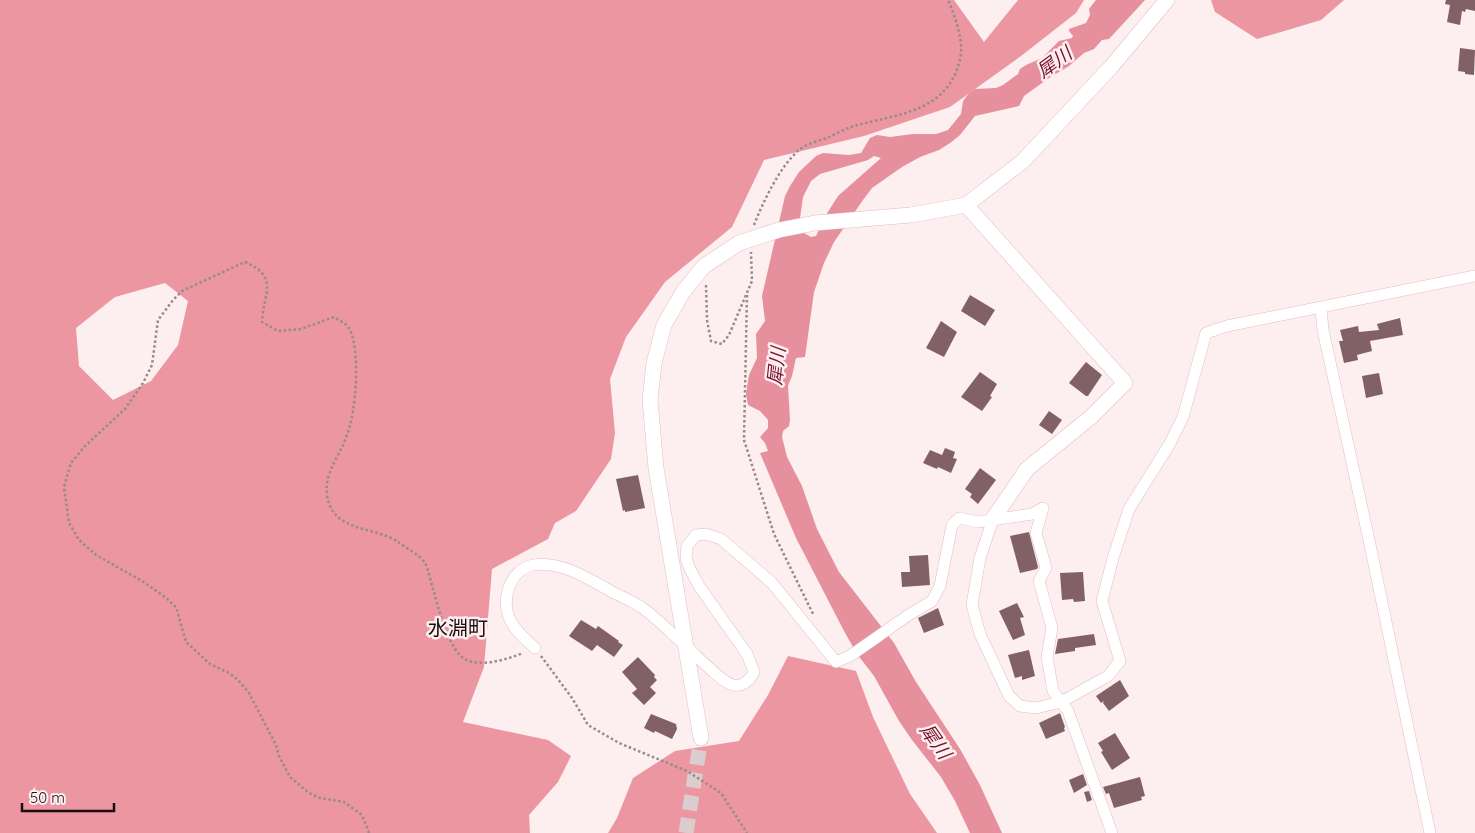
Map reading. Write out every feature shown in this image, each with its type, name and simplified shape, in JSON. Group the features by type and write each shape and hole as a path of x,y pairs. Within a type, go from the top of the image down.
{"street":[{"path":"701,738 656,468 650,400 654,364 664,325 683,292 704,266 745,248 779,230 815,223 911,215 966,205 1023,161 1111,67 1167,0"},
{"path":"966,205 1125,383 1091,418 1027,469 992,519 980,558 972,605 980,634 1009,696 1020,706 1036,708 1061,702 1108,676 1120,661 1102,601 1113,558 1129,509 1169,445 1183,417 1206,334 1227,326 1475,276"},
{"path":"1321,308 1323,330 1430,833"},
{"path":"535,648 512,623 506,605 509,587 515,574 527,567 540,564 562,567 590,579 641,607 715,673 732,685 742,685 751,678 754,672 747,654 699,586 686,558 687,546 696,535 706,534 721,539 772,583 836,662 850,656 932,601 940,586 952,525 959,518 978,522 1032,514 1043,508 1036,534 1046,568 1039,581 1052,628 1047,656 1053,691 1068,711 1112,833"}],"path":[{"path":"751,233 757,216 776,179 792,156 801,148 852,127 914,110 935,99 947,89 958,70 961,46 958,28 948,0"},
{"path":"704,266 707,320 711,341 722,344 728,335 752,281 745,248"},
{"path":"369,833 362,815 344,802 315,795 290,777 276,745 248,693 238,680 229,673 210,664 186,642 176,607 165,596 142,581 96,555 79,540 69,524 64,487 71,463 85,446 124,409 144,383 152,365 158,320 182,291 245,262 255,266 264,276 268,287 262,322 278,331 301,329 334,317 348,326 356,348 357,367 354,406 348,435 327,477 327,496 334,512 350,526 393,539 424,561 443,625 457,653 465,660 494,662 535,648 572,698 588,725 618,743 687,771 721,792 747,833"},
{"path":"747,294 744,440 774,534 816,620"}],"shaded area":[{"path":"0,0 954,0 984,42 1018,0 1084,0 1076,13 1021,56 950,107 864,136 764,160 732,227 665,282 626,337 610,379 615,433 611,459 576,511 555,523 548,539 492,569 484,667 463,722 548,740 571,756 558,782 529,815 530,833 0,833","holes":["165,283 188,301 178,345 151,381 113,400 79,366 76,328 115,297"]},
{"path":"1211,0 1344,0 1321,20 1257,39 1215,12"},
{"path":"788,656 856,671 873,717 910,794 937,833 608,833 617,818 633,778 675,751 739,741 768,695"}],"water":[{"name":"犀川","path":"1096,0 1145,0 1109,39 1102,40 1094,49 1084,53 1069,66 1024,96 1019,106 975,116 960,135 950,143 902,167 872,188 834,242 824,263 814,292 805,357 796,358 788,386 790,420 789,426 783,431 782,437 787,457 802,486 817,529 839,572 894,643 916,682 960,749 980,785 1002,833 970,833 941,777 899,721 874,676 857,654 796,538 760,453 768,451 760,437 768,428 768,420 760,411 748,405 746,394 749,375 757,358 756,334 765,321 762,296 785,196 799,172 816,156 823,153 849,155 861,153 870,138 877,135 890,137 936,134 948,130 961,114 963,101 969,93 975,89 996,88 1003,85 1018,74 1020,69 1042,58 1059,41 1072,38 1073,36 1069,29 1086,23 1090,15 1089,9","holes":["874,156 881,158 838,196 816,236 811,237 804,233 800,218 803,197 811,181 820,174 868,160"]}],"building":[{"path":"1446,0 1475,0 1475,11 1466,9 1465,12 1462,11 1460,25 1447,22 1450,5 1445,4"},
{"path":"1460,48 1475,50 1474,75 1458,71"},
{"path":"970,295 995,310 985,326 961,311"},
{"path":"1400,318 1403,335 1370,341 1372,351 1357,355 1358,360 1344,363 1339,341 1343,341 1340,330 1358,326 1359,332 1379,330 1377,324"},
{"path":"941,321 957,332 944,357 926,348"},
{"path":"1086,362 1102,375 1088,396 1069,383"},
{"path":"980,372 997,384 990,396 992,397 982,411 961,397"},
{"path":"1379,373 1383,394 1366,398 1362,376"},
{"path":"1049,411 1062,420 1052,434 1039,425"},
{"path":"945,448 955,452 953,458 957,459 951,473 923,463 930,450 942,455"},
{"path":"980,468 996,480 978,504 970,497 972,494 965,489"},
{"path":"638,475 645,508 625,512 625,510 623,511 616,479"},
{"path":"1029,532 1038,567 1037,569 1020,573 1010,536"},
{"path":"928,555 930,585 902,587 901,572 910,572 909,556"},
{"path":"1083,572 1085,601 1062,600 1060,573"},
{"path":"1017,603 1024,617 1020,618 1025,635 1013,640 999,611"},
{"path":"938,608 944,625 924,633 918,618"},
{"path":"581,620 596,629 598,626 623,645 614,657 597,645 592,651 569,636"},
{"path":"1094,634 1096,645 1075,648 1075,651 1055,654 1058,639"},
{"path":"1029,650 1035,676 1022,680 1022,676 1015,678 1008,655"},
{"path":"638,657 655,675 654,677 657,680 650,687 656,693 644,705 632,693 637,689 622,672"},
{"path":"1120,680 1129,696 1109,711 1103,703 1104,701 1101,703 1096,696"},
{"path":"1060,713 1065,731 1046,739 1039,723"},
{"path":"651,714 676,724 677,729 672,739 644,728"},
{"path":"1115,733 1130,758 1112,770 1098,743"},
{"path":"1083,774 1087,785 1074,793 1069,780"},
{"path":"1140,777 1145,796 1141,797 1142,800 1114,808 1109,793 1106,794 1103,787"},
{"path":"1089,791 1092,800 1087,802 1084,792"}],"tunnel":[{"path":"686,833 701,738"}],"district":[{"name":"水淵町","path":"458,627"}]}
